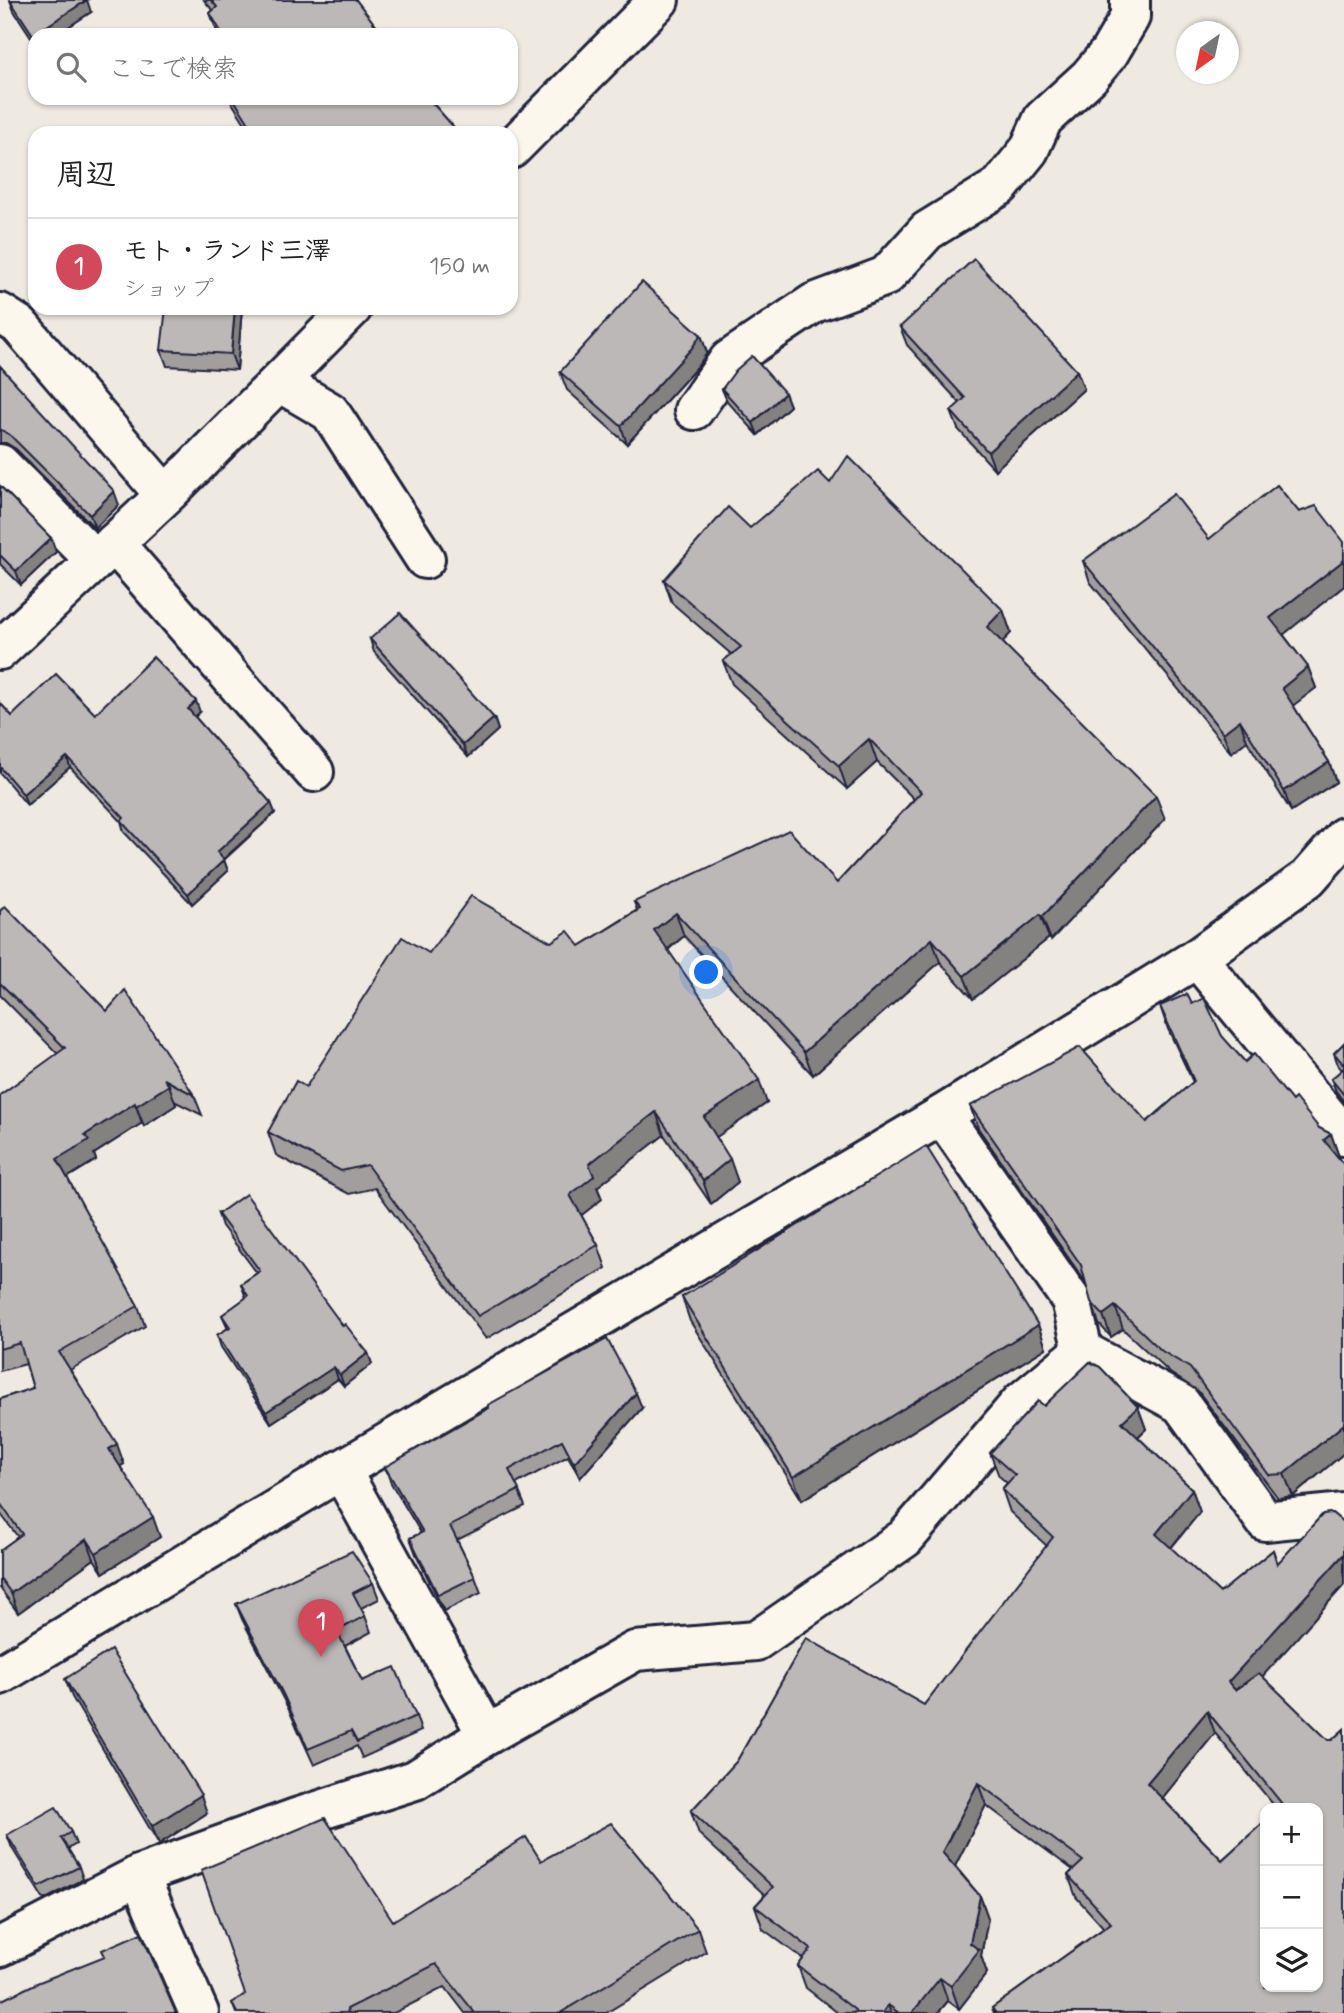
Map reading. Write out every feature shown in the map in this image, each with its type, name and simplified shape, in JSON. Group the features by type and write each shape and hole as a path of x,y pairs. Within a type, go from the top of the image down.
{"street":[{"path":"518,142 659,0"},
{"path":"694,410 729,360 814,303 886,276 927,231 1000,186 1028,150 1043,119 1089,77 1109,53 1130,17 1130,0"},
{"path":"0,313 19,325 165,495"},
{"path":"0,650 165,495 345,315"},
{"path":"279,382 330,412 425,559"},
{"path":"0,464 105,552 314,772"},
{"path":"0,1675 942,1115 1197,958 1308,878 1344,836"},
{"path":"1308,878 1344,867"},
{"path":"1197,958 1344,1136"},
{"path":"942,1115 1071,1300 1083,1351 1181,1404 1265,1521 1344,1513"},
{"path":"0,1947 139,1875 296,1818 415,1780 487,1735 635,1651 756,1641 905,1538 1021,1402 1083,1351"},
{"path":"341,1470 487,1735"},
{"path":"139,1875 199,2013"}],"building":[{"path":"10,0 87,0 44,28 28,28"},
{"path":"211,0 356,0 378,28 219,28 210,13 217,7"},
{"path":"237,105 434,105 453,126 251,126"},
{"path":"974,259 1077,371 988,452 951,411 965,398 900,327"},
{"path":"642,282 701,335 621,426 560,372"},
{"path":"165,315 234,315 231,354 161,350"},
{"path":"752,356 785,393 753,423 722,389 736,370"},
{"path":"0,366 114,491 90,515 10,435 0,429"},
{"path":"848,456 1003,610 987,627 1156,796 1042,917 1040,915 964,976 932,939 804,1052 676,913 654,930 759,1080 704,1117 730,1159 703,1181 656,1112 589,1164 594,1176 570,1195 598,1245 478,1316 367,1165 341,1171 268,1132 296,1081 306,1087 402,937 429,953 471,896 551,942 568,931 580,946 640,909 634,902 789,830 837,883 921,792 869,739 839,766 723,661 741,647 664,580 728,507 750,528 818,471 830,483"},
{"path":"1277,485 1299,512 1316,506 1344,542 1344,560 1270,618 1308,667 1282,688 1329,762 1284,791 1240,720 1223,733 1083,561 1174,494 1209,539"},
{"path":"0,486 51,538 16,571 0,555"},
{"path":"400,613 494,718 463,745 370,639"},
{"path":"153,657 196,701 188,709 271,803 217,852 224,860 188,894 121,821 124,818 67,757 23,794 0,767 0,703 12,716 56,674 95,714"},
{"path":"5,906 107,1011 125,990 194,1095 164,1079 169,1085 85,1135 89,1140 57,1159 138,1306 59,1352 117,1444 109,1449 153,1517 96,1553 87,1539 11,1593 0,1578 0,1550 22,1534 0,1503 0,1399 33,1388 20,1343 0,1349 0,1095 65,1048 0,983 0,911"},
{"path":"1187,994 1192,1004 1204,998 1222,1036 1245,1062 1254,1054 1292,1101 1295,1098 1319,1128 1331,1134 1324,1140 1344,1165 1344,1424 1284,1474 1269,1475 1190,1368 1162,1351 1115,1306 1103,1315 1091,1302 1081,1265 970,1106 1080,1047 1147,1122 1194,1081 1160,1006"},
{"path":"1344,1043 1344,1065 1334,1053"},
{"path":"1344,1068 1344,1095 1331,1079"},
{"path":"926,1146 1038,1325 793,1477 682,1297"},
{"path":"246,1194 343,1326 345,1324 368,1353 340,1375 334,1367 266,1412 217,1335 230,1327 222,1315 248,1296 241,1284 260,1271 218,1214"},
{"path":"607,1339 636,1393 574,1463 562,1440 509,1470 519,1490 450,1526 475,1577 438,1595 410,1538 423,1532 385,1467 489,1408 488,1405"},
{"path":"1090,1362 1100,1367 1138,1407 1122,1422 1192,1489 1156,1534 1220,1593 1273,1550 1277,1564 1323,1514 1332,1513 1344,1523 1344,1554 1228,1682 1235,1690 1259,1673 1328,1740 1332,1740 1344,1729 1344,2013 996,2013 992,2008 1111,1923 1068,1875 1083,1861 978,1783 942,1852 980,1896 970,1943 979,1950 951,1986 940,1978 912,2013 899,2013 888,2005 882,2013 854,2013 855,2010 798,1966 811,1949 755,1906 773,1887 691,1811 737,1761 806,1638 924,1705 1053,1537 1002,1489 1015,1475 990,1453 1038,1401 1044,1406"},
{"path":"352,1551 373,1583 353,1593 365,1616 337,1631 362,1681 395,1667 416,1716 357,1742 351,1731 308,1749 236,1604"},
{"path":"111,1650 201,1795 152,1826 65,1679"},
{"path":"56,1807 71,1832 61,1838 79,1867 39,1887 7,1835"},
{"path":"325,1818 393,1921 526,1837 541,1861 611,1823 698,1929 560,2013 475,2013 436,1964 347,2009 348,2013 237,2013 232,2003 245,1994 201,1870"},
{"path":"141,1933 176,2013 0,2013 0,2001 105,1956 102,1950"}],"place":[{"name":"モト・ランド三澤","path":"321,1657"}]}
